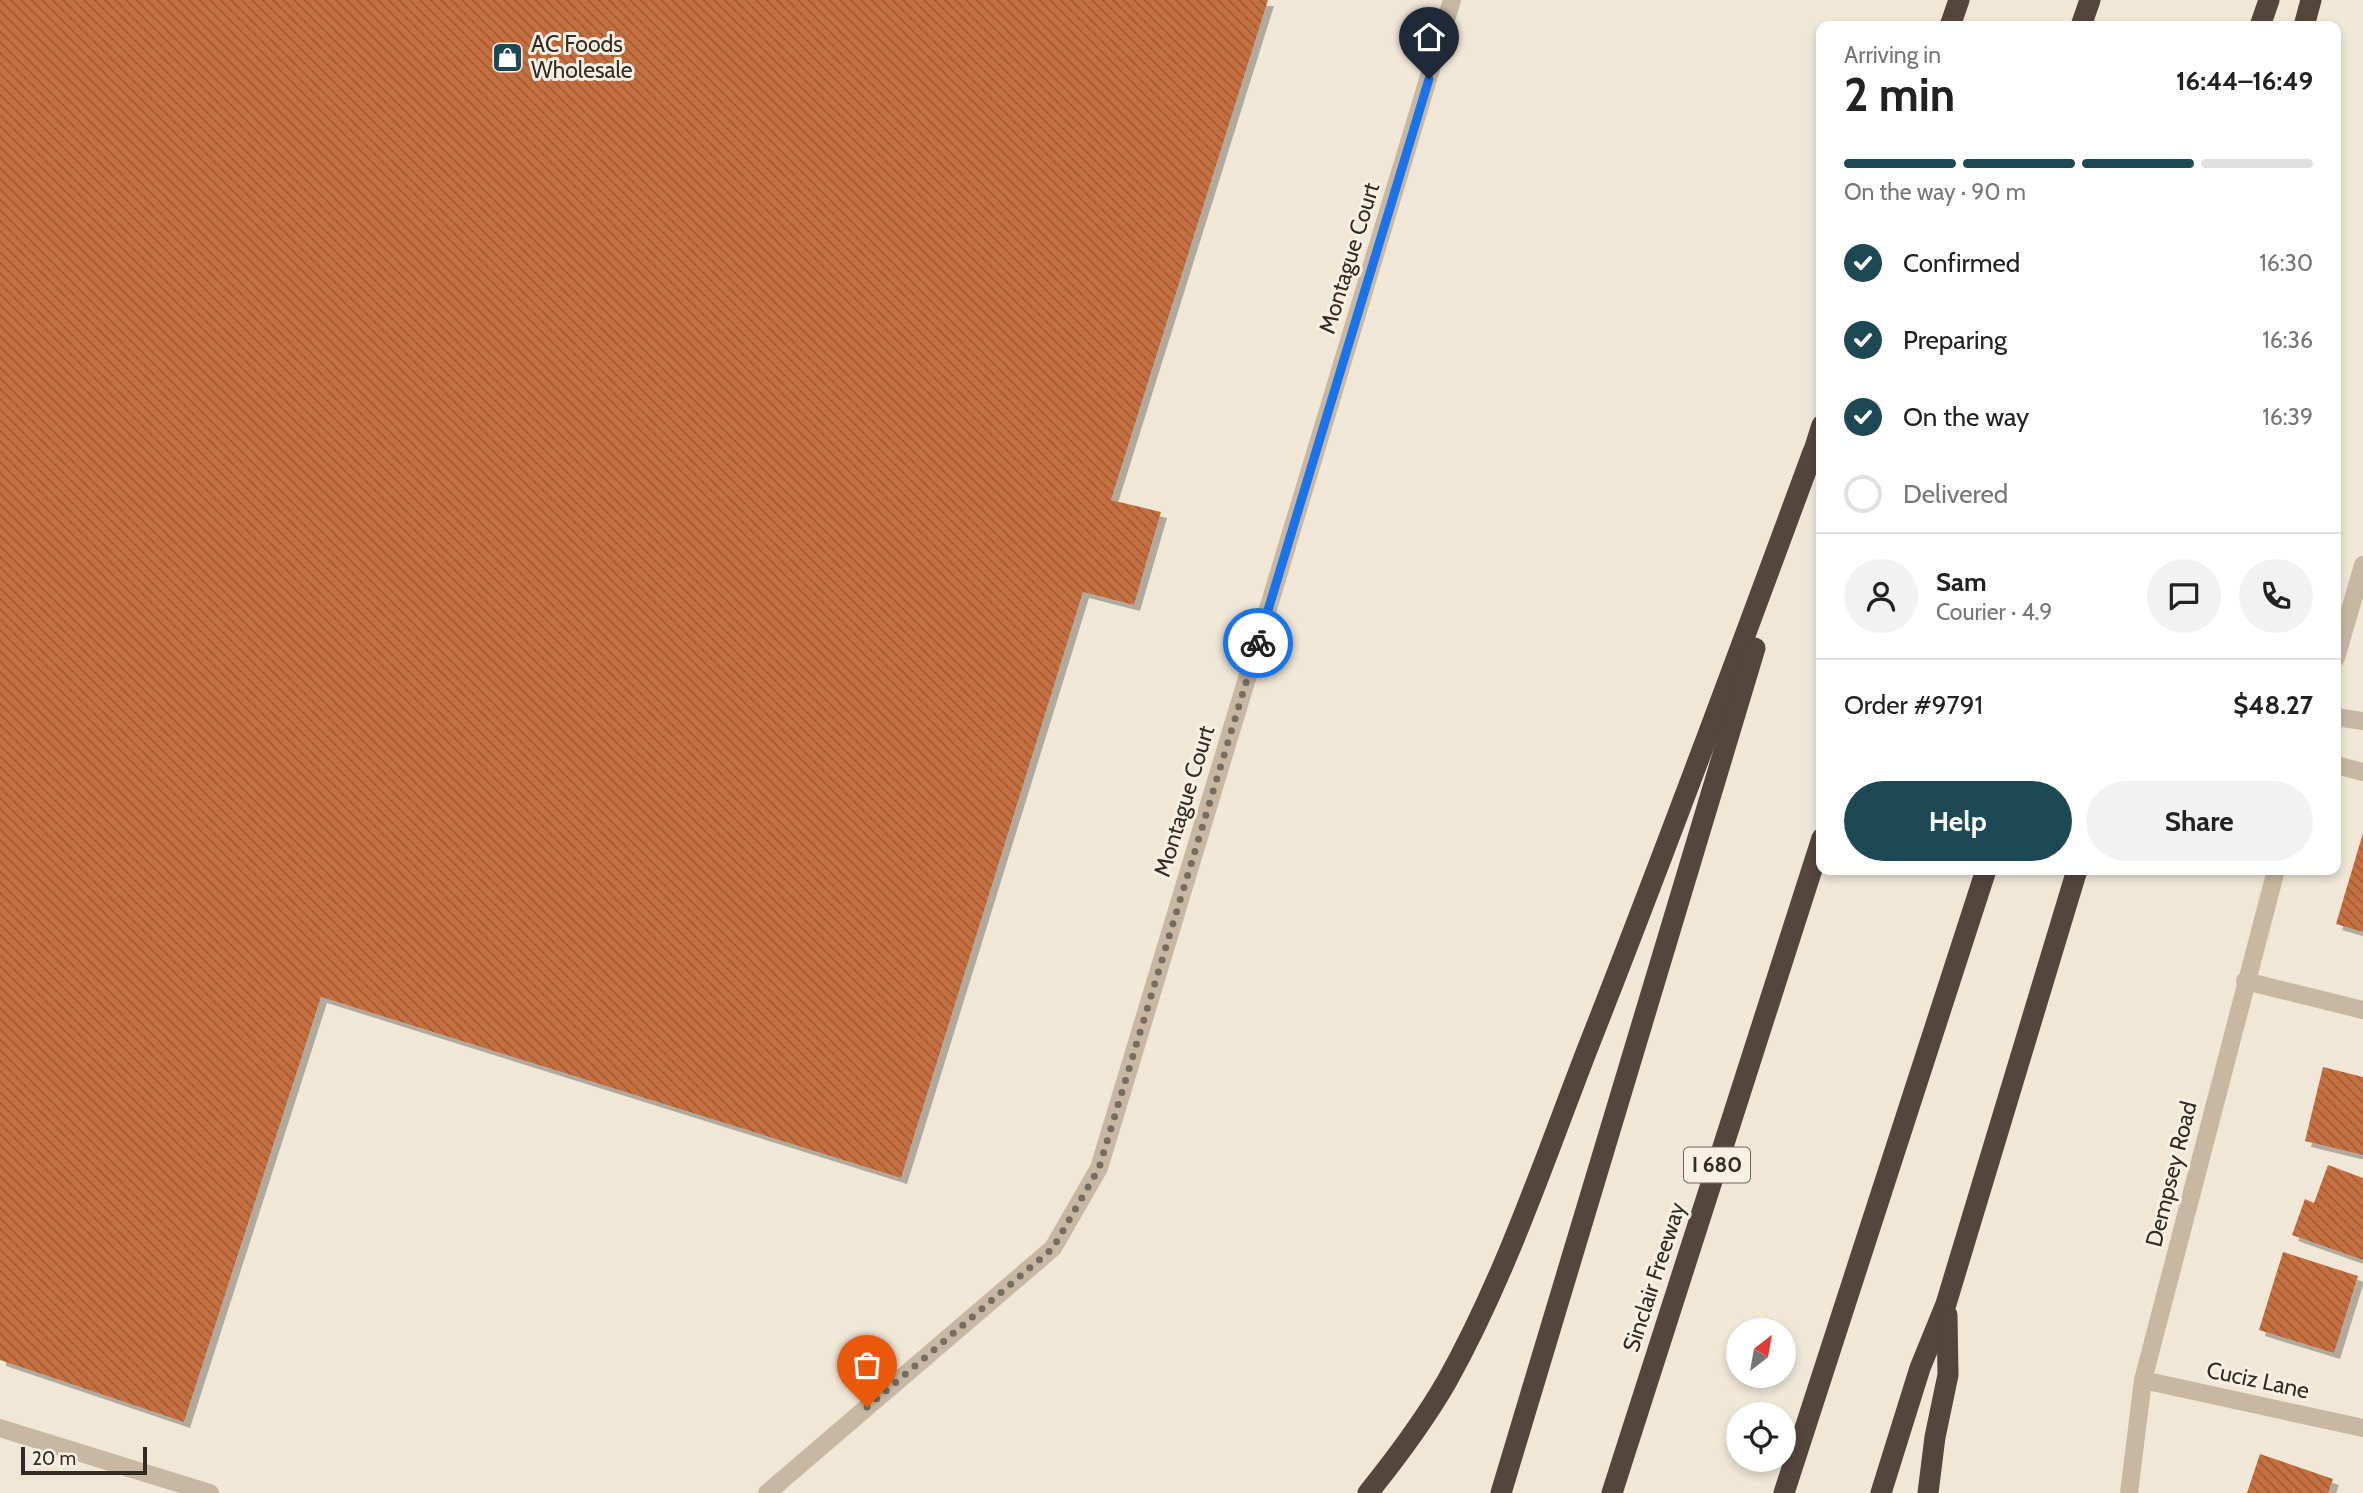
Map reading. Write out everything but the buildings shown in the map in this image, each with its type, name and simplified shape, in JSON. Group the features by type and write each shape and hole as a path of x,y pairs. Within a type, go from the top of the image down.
{"highway":[{"path":"1952,21 1959,0"},
{"path":"2083,21 2090,0"},
{"path":"2262,21 2269,0"},
{"path":"2305,21 2311,0"},
{"path":"1501,1493 1816,443"},
{"path":"1368,1493 1408,1443 1447,1381 1479,1317 1514,1236 1662,860 1813,452"},
{"name":"Sinclair Freeway","path":"1612,1493 1816,857"},
{"path":"1784,1493 1984,875"},
{"path":"1881,1493 1920,1368 1946,1304 2075,875"},
{"path":"1928,1493 1948,1375 1946,1304"}],"street":[{"name":"Montague Court","path":"767,1493 1053,1248 1099,1168 1452,0"},
{"path":"2341,641 2363,565"},
{"path":"2341,718 2363,721"},
{"path":"2341,766 2363,772"},
{"name":"Dempsey Road","path":"2129,1493 2143,1380 2275,875"},
{"path":"2245,981 2363,1010"},
{"name":"Cuciz Lane","path":"2143,1380 2363,1428"},
{"path":"0,1428 210,1493"}],"way so far":[{"path":"867,1407 1053,1248 1099,1168 1258,643"}],"place":[{"name":"AC Foods Wholesale","path":"508,57"}],"route":[{"path":"1258,643 1429,79"}]}
